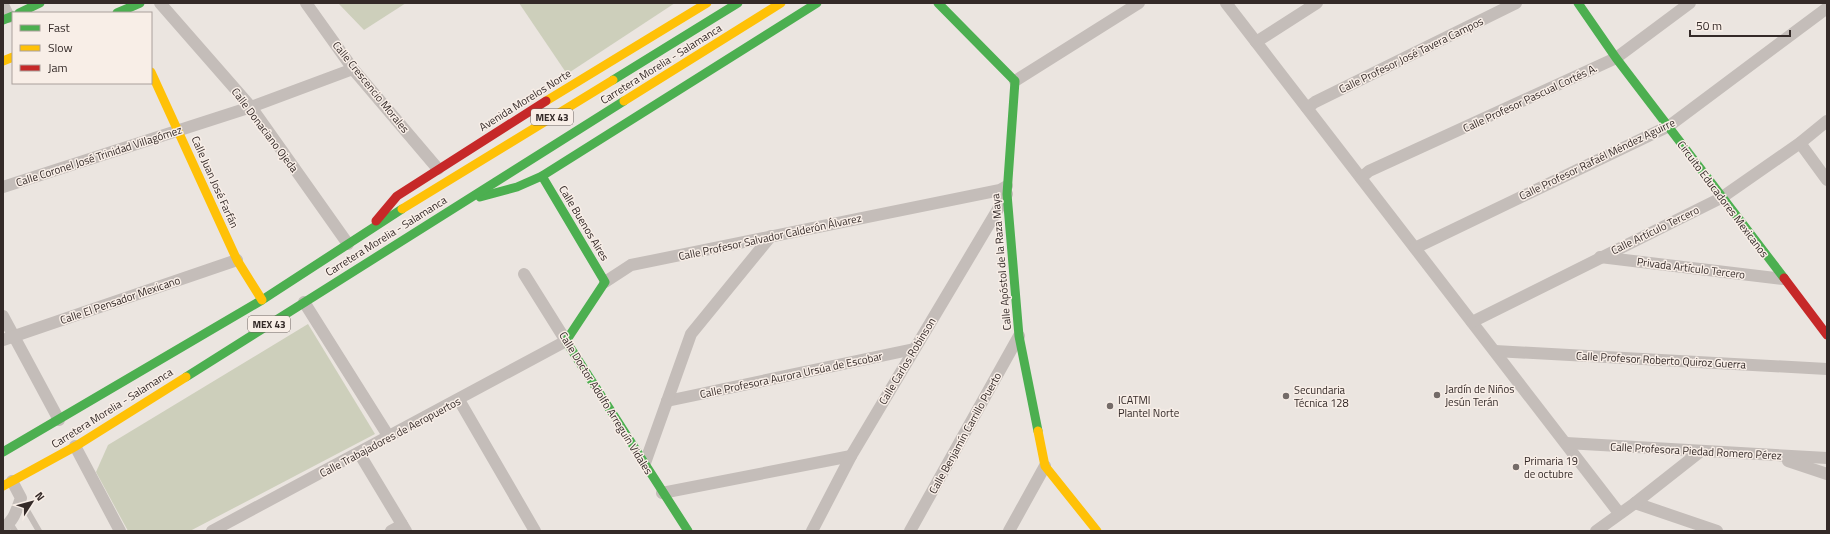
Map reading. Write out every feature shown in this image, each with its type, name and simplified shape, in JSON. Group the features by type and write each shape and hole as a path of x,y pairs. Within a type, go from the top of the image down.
{"main road":[{"path":"21,12 40,3"},
{"path":"120,10 140,3"},
{"name":"Avenida Morelos Norte","path":"367,231 397,196 516,119 707,3"},
{"name":"Carretera Morelia - Salamanca","path":"3,452 262,300 367,231 738,3"},
{"name":"Carretera Morelia - Salamanca","path":"7,484 75,446 462,202 782,3"},
{"path":"462,202 517,187 542,176 817,3"},
{"path":"938,3 1015,81"},
{"name":"Circuito Educadores Mexicanos","path":"1578,3 1616,58 1721,198 1827,335"},
{"name":"Calle Juan José Farfán","path":"152,74 237,260 262,300"},
{"name":"Calle Apóstol de la Raza Maya","path":"1015,81 1007,190 1019,336 1045,466 1097,531"},
{"name":"Calle Buenos Aires","path":"542,176 605,282"},
{"name":"Calle Profesor Salvador Calderón Álvarez","path":"566,341 605,282"},
{"name":"Calle Doctor Adolfo Arreguín Vidales","path":"566,341 645,463 662,493 688,531"}],"street":[{"name":"Calle Donaciano Ojeda","path":"160,3 251,106 348,244"},
{"name":"Calle Crescencio Morales","path":"306,3 353,68 438,169"},
{"path":"1015,81 1139,3"},
{"path":"1226,3 1619,513"},
{"path":"1256,42 1317,3"},
{"name":"Calle Profesor José Tavera Campos","path":"1307,108 1315,102 1516,3"},
{"name":"Calle Profesor Pascual Cortés A.","path":"1361,178 1369,171 1616,58 1690,3"},
{"path":"3,5 11,17"},
{"name":"Calle Profesor Rafaél Méndez Aguirre","path":"1414,248 1668,126 1827,8"},
{"name":"Calle Coronel José Trinidad Villagómez","path":"3,187 251,106 353,68"},
{"name":"Calle Artículo Tercero","path":"1472,322 1721,198 1800,143 1827,121"},
{"path":"1800,143 1827,180"},
{"name":"Calle Profesor Salvador Calderón Álvarez","path":"605,282 631,265 1000,190 1007,190"},
{"name":"Calle Carlos Robinson","path":"812,531 850,456 1007,190"},
{"path":"645,463 691,334 771,236"},
{"name":"Privada Artículo Tercero","path":"1600,257 1783,279"},
{"name":"Calle El Pensador Mexicano","path":"8,338 237,260"},
{"name":"Calle Doctor Adolfo Arreguín Vidales","path":"524,274 566,341"},
{"path":"304,302 389,437"},
{"path":"3,316 8,338 59,420"},
{"name":"Calle Benjamín Carrillo Puerto","path":"910,531 1019,336"},
{"name":"Calle Trabajadores de Aeropuertos","path":"212,531 566,341"},
{"name":"Calle Profesora Aurora Ursúa de Escobar","path":"667,401 914,349"},
{"name":"Calle Profesor Roberto Quiroz Guerra","path":"1494,351 1827,369"},
{"path":"458,400 535,531"},
{"name":"Calle Profesora Piedad Romero Pérez","path":"1566,443 1827,458"},
{"path":"75,446 120,531"},
{"path":"1596,531 1619,513 1635,503 1701,451"},
{"path":"359,453 404,528 391,531"},
{"path":"1771,455 1827,474"},
{"path":"662,493 850,456"},
{"path":"1009,531 1045,466"},
{"path":"7,484 20,498 15,516 9,528"},
{"path":"1635,503 1717,531"}],"lane":[{"path":"20,498 39,531"}],"green space":[{"path":"338,3 406,3 364,30"},
{"path":"519,3 675,3 567,74"},
{"path":"308,324 375,434 190,531 128,531 96,472 108,445"}],"traffic: fast":[{"path":"21,12 40,3"},
{"path":"119,12 140,3"},
{"path":"613,80 738,3"},
{"path":"480,197 517,187 542,176 817,3"},
{"path":"938,3 1015,81 1007,194 1019,336 1038,431"},
{"path":"1578,3 1616,58 1784,278"},
{"path":"3,20 12,16"},
{"path":"186,377 624,101"},
{"path":"542,176 605,282 566,341 688,531"},
{"path":"3,452 262,300 402,209"}],"traffic: slow":[{"path":"546,101 707,3"},
{"path":"624,101 781,3"},
{"path":"3,61 12,57"},
{"path":"152,74 237,260 262,300"},
{"path":"402,209 613,80"},
{"path":"3,486 76,446 186,377"},
{"path":"1038,431 1045,466 1097,531"}],"traffic: jam":[{"path":"376,221 397,196 546,101"},
{"path":"1784,278 1827,335"}],"place":[{"name":"Jardín de Niños Jesún Terán","path":"1437,395"},
{"name":"Secundaria Técnica 128","path":"1286,396"},
{"name":"ICATMI Plantel Norte","path":"1110,406"},
{"name":"Primaria 19 de octubre","path":"1516,467"}]}
